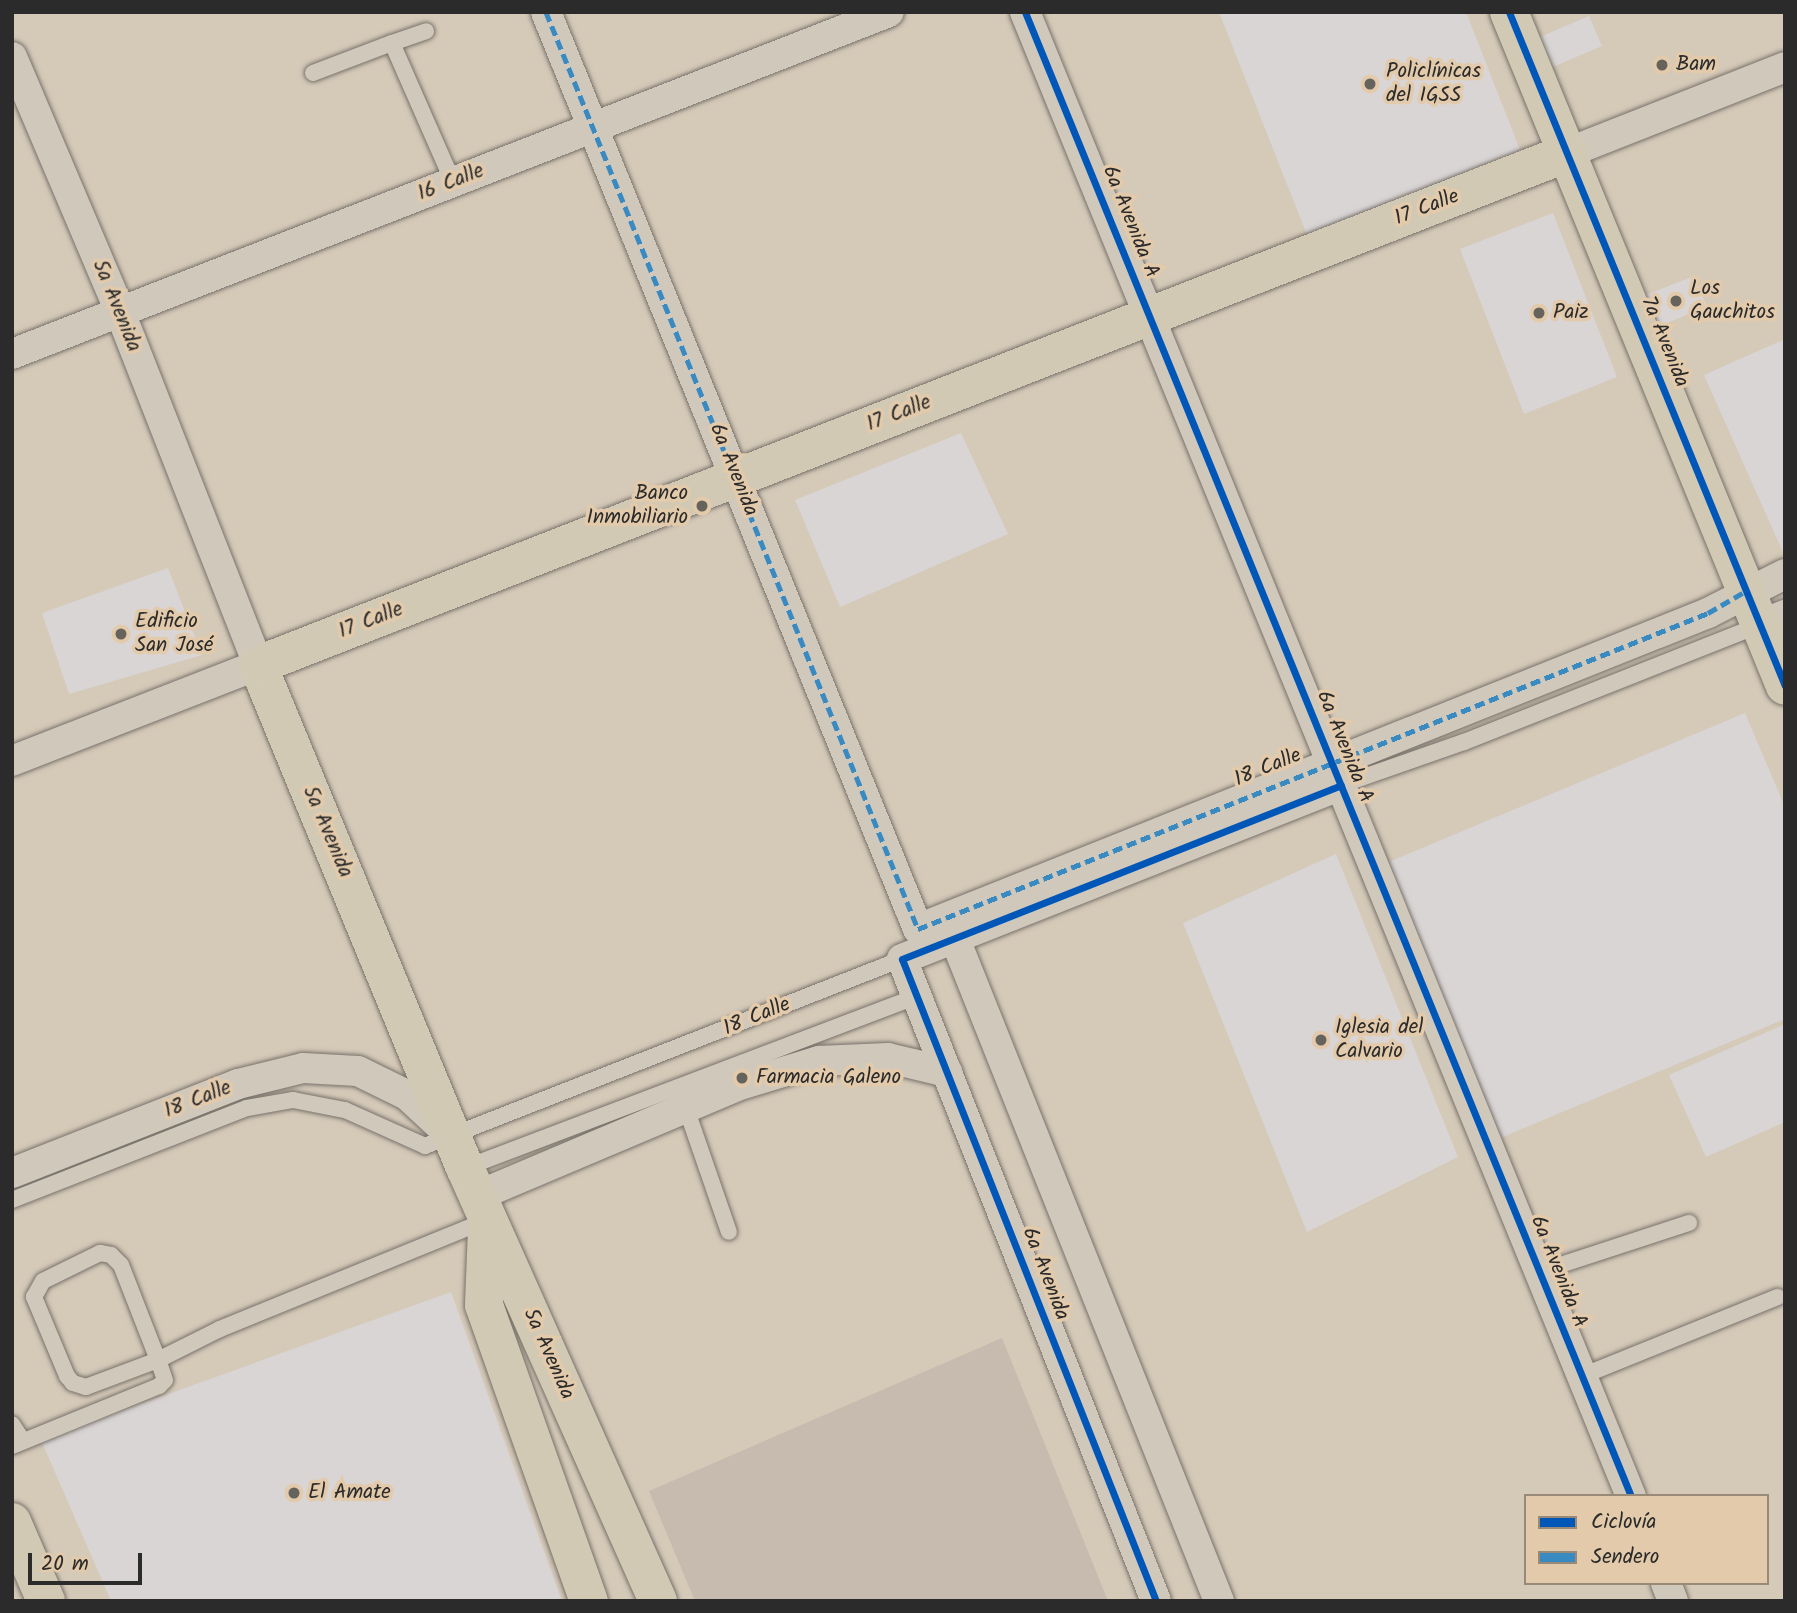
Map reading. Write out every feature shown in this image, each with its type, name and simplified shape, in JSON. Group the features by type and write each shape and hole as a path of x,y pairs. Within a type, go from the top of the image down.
{"main road":[{"name":"7a Avenida","path":"1509,12 1764,610 1785,686"},
{"name":"17 Calle","path":"258,665 1567,153"},
{"name":"5a Avenida","path":"258,665 471,1180 658,1601"},
{"path":"471,1180 484,1305 589,1601"},
{"path":"12,1522 46,1601"}],"street":[{"name":"6a Avenida","path":"546,12 918,929"},
{"name":"16 Calle","path":"12,354 889,12"},
{"name":"6a Avenida A","path":"1026,12 1629,1494"},
{"name":"5a Avenida","path":"12,57 120,312 258,665"},
{"name":"17 Calle","path":"1567,153 1785,67"},
{"name":"18 Calle","path":"902,960 1708,613 1764,610 1785,575"},
{"name":"17 Calle","path":"12,761 258,665"},
{"name":"18 Calle","path":"918,929 1336,773"},
{"name":"6a Avenida","path":"955,939 1219,1601"},
{"name":"6a Avenida","path":"902,960 1156,1601"},
{"path":"471,1180 819,1060 888,1058 947,1072"},
{"name":"18 Calle","path":"12,1173 238,1084 303,1068 358,1071 407,1095 471,1180"}],"lane":[{"path":"313,73 426,31"},
{"path":"392,43 453,182"},
{"name":"18 Calle","path":"471,1180 902,960"},
{"name":"18 Calle","path":"471,1180 917,996"},
{"path":"12,1200 247,1108 293,1100 345,1110 425,1146 471,1180 220,1329 158,1360 86,1387 73,1383 35,1290 43,1281 100,1253 111,1255 121,1265 158,1360 165,1380 159,1386 18,1443 12,1423"},
{"path":"685,1108 729,1232"},
{"path":"1539,1272 1689,1223"},
{"path":"1582,1376 1778,1297"}],"shaded area":[{"path":"1002,1338 1108,1601 695,1601 649,1491"}],"building":[{"name":"Policlínicas del IGSS","path":"1219,12 1466,12 1522,155 1309,240"},
{"path":"1589,16 1602,46 1546,70 1533,40"},
{"name":"Paiz","path":"1553,213 1617,377 1524,414 1460,249"},
{"name":"Los Gauchitos","path":"1694,276 1707,307 1659,326 1646,295"},
{"path":"1785,339 1785,557 1704,375"},
{"path":"961,433 1008,534 840,607 795,500"},
{"name":"Edificio San José","path":"168,568 202,655 69,694 42,613"},
{"path":"1745,713 1785,807 1785,1019 1486,1144 1372,869"},
{"name":"Iglesia del Calvario","path":"1336,854 1458,1157 1307,1232 1183,923"},
{"path":"1785,1024 1785,1122 1706,1157 1669,1075"},
{"name":"El Amate","path":"451,1292 562,1601 111,1601 41,1440"}],"marked path":[{"path":"546,12 918,929 1708,613 1746,591"}],"cycle path":[{"path":"1025,12 1630,1494"},
{"path":"1509,12 1785,686"},
{"path":"1156,1601 902,959 1341,785"}],"place":[{"name":"Bam","path":"1662,65"},
{"name":"Policlínicas del IGSS","path":"1370,84"},
{"name":"Los Gauchitos","path":"1676,301"},
{"name":"Paiz","path":"1539,313"},
{"name":"Banco Inmobiliario","path":"702,506"},
{"name":"Edificio San José","path":"121,634"},
{"name":"Iglesia del Calvario","path":"1321,1040"},
{"name":"Farmacia Galeno","path":"742,1078"},
{"name":"El Amate","path":"294,1493"}]}
